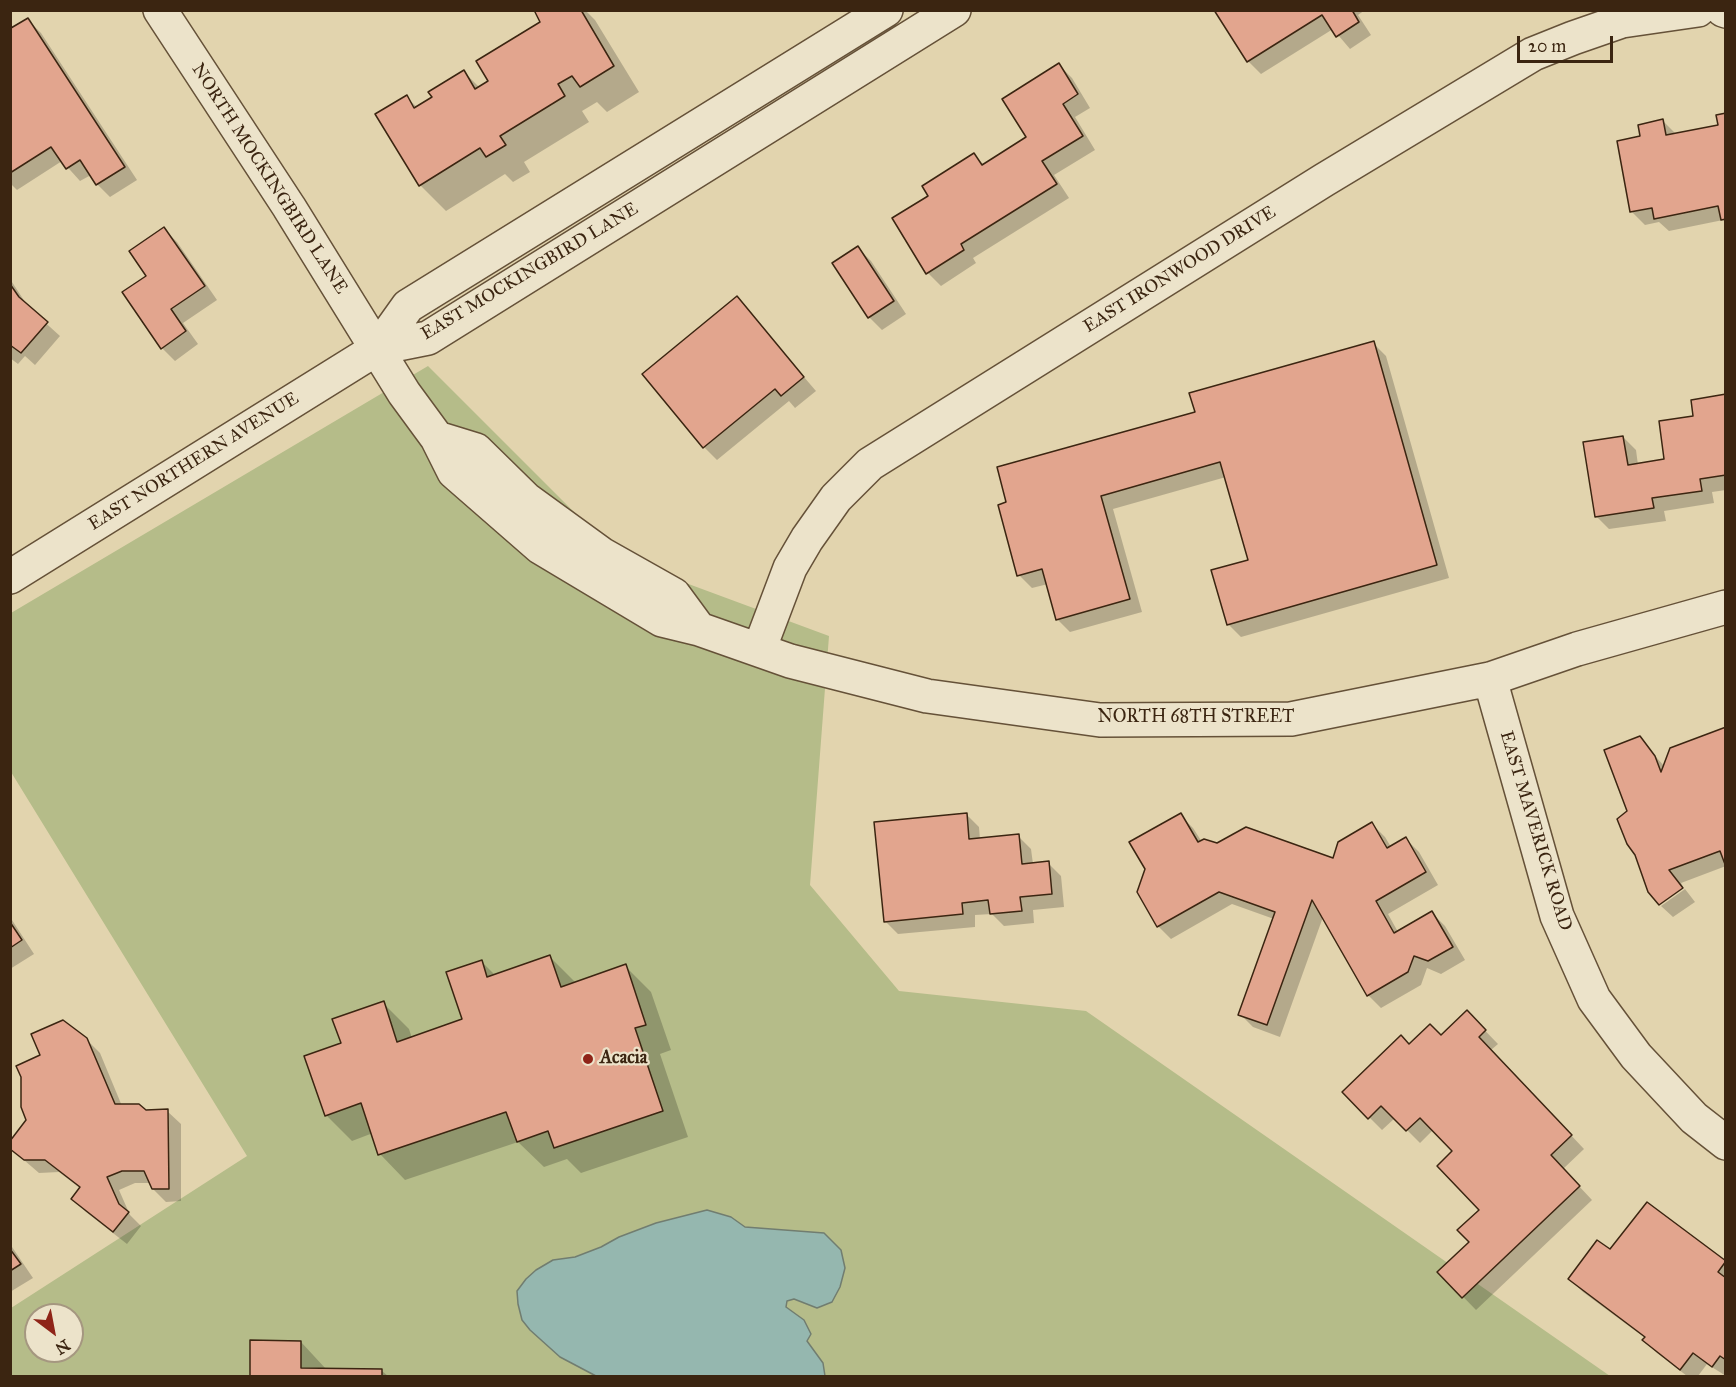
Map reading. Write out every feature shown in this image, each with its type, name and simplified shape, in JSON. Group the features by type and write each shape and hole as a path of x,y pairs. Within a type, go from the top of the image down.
{"street":[{"name":"NORTH MOCKINGBIRD LANE","path":"160,10 378,348"},
{"name":"EAST MOCKINGBIRD LANE","path":"378,348 408,306 886,10"},
{"name":"EAST MOCKINGBIRD LANE","path":"378,348 428,338 954,10"},
{"name":"EAST IRONWOOD DRIVE","path":"759,650 790,568 836,498 870,464 1324,180 1533,54 1622,21 1698,10"},
{"name":"NORTH 68TH STREET","path":"378,348 404,393 438,438 454,472 540,547 662,620 699,629 790,661 927,696 1100,720 1291,719 1490,679 1577,649 1725,607"},
{"name":"EAST NORTHERN AVENUE","path":"10,577 378,348"},
{"name":"EAST MAVERICK ROAD","path":"1490,679 1557,916 1594,999 1636,1056 1694,1118 1725,1143"}],"green space":[{"path":"428,366 621,559 829,636 810,885 899,991 1086,1011 1610,1376 11,1376 11,1308 247,1156 11,772 11,613"}],"water":[{"path":"707,1210 731,1217 745,1227 824,1233 841,1250 845,1268 840,1287 832,1302 817,1308 794,1299 787,1301 786,1307 804,1320 811,1334 807,1341 823,1363 825,1376 596,1376 560,1357 522,1320 517,1291 536,1270 553,1260 575,1257 656,1223"}],"building":[{"path":"534,10 581,10 614,66 580,87 572,76 558,84 565,96 500,136 506,145 486,157 480,148 419,186 375,114 407,95 414,108 432,97 428,92 464,70 475,89 488,81 476,61 540,22"},
{"path":"1214,10 1352,10 1359,22 1336,37 1322,15 1247,62"},
{"path":"28,18 125,167 96,185 80,160 66,169 51,147 10,173 10,27"},
{"path":"1059,63 1078,94 1063,104 1083,136 1042,161 1057,184 961,244 964,250 926,274 892,218 928,196 922,186 974,153 982,165 1026,137 1002,99"},
{"path":"1726,113 1726,219 1721,220 1718,206 1654,219 1652,208 1630,212 1617,141 1640,136 1638,125 1663,119 1666,135 1718,125 1716,115"},
{"path":"164,227 205,286 171,309 186,331 161,349 122,292 146,276 129,251"},
{"path":"858,246 894,301 868,318 832,263"},
{"path":"10,284 19,297 48,322 21,353 10,345"},
{"path":"737,296 804,377 781,396 775,389 703,448 642,374"},
{"path":"1374,341 1437,565 1227,625 1211,570 1248,560 1220,462 1101,496 1130,599 1056,620 1042,569 1017,576 998,505 1006,502 997,467 1195,412 1189,393"},
{"path":"1726,394 1726,475 1700,479 1702,491 1652,498 1654,508 1595,517 1583,442 1623,436 1628,465 1664,459 1659,421 1693,416 1691,400"},
{"path":"1726,727 1726,867 1720,851 1669,870 1683,888 1659,905 1648,892 1635,855 1627,844 1617,819 1627,811 1604,750 1640,736 1655,756 1661,772 1670,748"},
{"path":"967,813 969,839 1019,834 1022,864 1049,861 1052,894 1020,897 1022,911 990,914 988,900 962,903 963,914 884,922 874,822"},
{"path":"1181,813 1198,842 1204,839 1217,843 1246,827 1333,858 1338,842 1372,822 1387,848 1406,837 1426,872 1376,901 1394,933 1432,911 1453,947 1428,961 1414,956 1408,972 1367,996 1312,900 1267,1025 1238,1015 1275,912 1219,892 1157,927 1137,892 1145,869 1129,842"},
{"path":"10,922 22,940 10,948"},
{"path":"550,955 561,987 626,964 646,1025 635,1028 663,1111 554,1148 548,1131 517,1142 506,1112 378,1155 361,1103 325,1116 304,1056 341,1043 332,1019 384,1001 397,1042 462,1019 446,972 482,960 487,977"},
{"path":"1467,1010 1486,1030 1479,1037 1572,1135 1551,1155 1580,1186 1462,1298 1437,1272 1469,1242 1457,1230 1479,1210 1437,1166 1452,1151 1420,1118 1406,1131 1381,1106 1368,1119 1342,1092 1401,1035 1409,1044 1430,1024 1441,1035"},
{"path":"63,1020 87,1038 115,1104 139,1104 146,1110 168,1109 169,1189 152,1189 144,1171 122,1171 107,1177 119,1204 129,1212 113,1232 71,1199 80,1187 45,1160 24,1160 10,1149 10,1141 26,1120 21,1107 21,1077 16,1066 40,1055 31,1034"},
{"path":"1647,1202 1726,1261 1718,1272 1726,1278 1726,1360 1720,1356 1712,1367 1693,1353 1680,1370 1642,1340 1645,1337 1568,1279 1597,1240 1610,1249"},
{"path":"10,1249 21,1264 10,1271"},
{"path":"250,1340 301,1341 301,1368 382,1369 382,1376 250,1376"}],"place":[{"name":"Acacia","path":"588,1059"}]}
